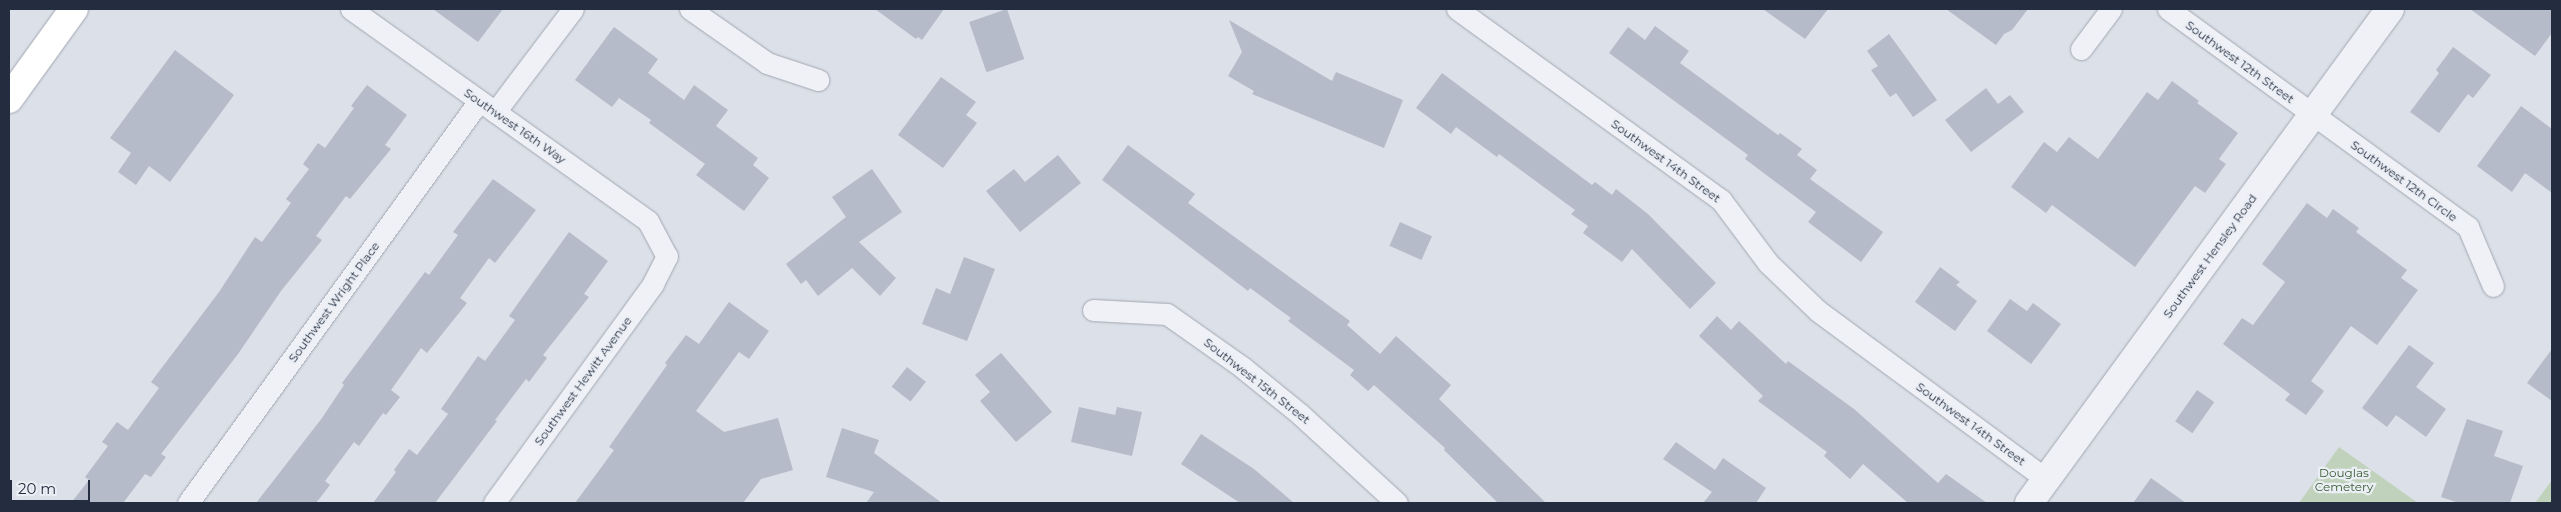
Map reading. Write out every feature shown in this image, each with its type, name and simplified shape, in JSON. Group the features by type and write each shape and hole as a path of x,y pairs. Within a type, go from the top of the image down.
{"main road":[{"path":"9,99 74,9"}],"street":[{"name":"Southwest 16th Way","path":"351,9 648,220 667,256"},
{"name":"Southwest Wright Place","path":"188,503 487,106 573,9"},
{"path":"690,9 766,63 818,80"},
{"name":"Southwest 14th Street","path":"1457,9 1721,200 1768,263 1818,311 2046,479"},
{"path":"2080,49 2111,9"},
{"name":"Southwest 12th Street","path":"2168,9 2313,115"},
{"name":"Southwest Hensley Road","path":"2029,503 2390,9"},
{"name":"Southwest 12th Circle","path":"2313,115 2468,227 2493,286"},
{"name":"Southwest Hewitt Avenue","path":"494,503 653,284 667,256"},
{"name":"Southwest 15th Street","path":"1093,310 1167,314 1242,367 1301,414 1397,503"}],"green space":[{"name":"Douglas Cemetery","path":"2339,447 2418,503 2299,503"},
{"path":"2552,480 2552,503 2535,503"}],"building":[{"path":"433,9 503,9 478,42"},
{"path":"875,9 944,9 922,40 918,37 916,39"},
{"path":"1007,9 1024,59 986,72 969,22"},
{"path":"1763,9 1828,9 1805,39"},
{"path":"1946,9 2028,9 2012,30 2004,34 1996,45"},
{"path":"2470,9 2552,9 2552,33 2535,56"},
{"path":"1229,20 1332,81 1336,72 1403,100 1384,148 1252,94 1254,91 1228,76 1242,52"},
{"path":"1655,26 1689,51 1680,63 1778,135 1780,133 1802,149 1797,155 1817,170 1810,179 1883,232 1861,262 1808,222 1816,212 1745,159 1748,155 1609,53 1628,27 1645,40"},
{"path":"614,27 658,59 648,73 684,100 694,85 728,110 716,126 758,158 753,165 769,178 744,211 696,175 705,164 649,123 651,120 619,98 612,107 575,80"},
{"path":"1889,34 1937,100 1913,117 1896,93 1890,97 1871,70 1878,66 1867,51"},
{"path":"2453,47 2491,75 2473,98 2468,94 2439,133 2410,112 2439,73 2436,70"},
{"path":"175,50 234,95 170,182 149,166 136,185 118,172 131,153 110,138"},
{"path":"1442,73 1592,185 1595,182 1612,195 1616,189 1648,214 1716,283 1690,309 1632,249 1622,262 1583,233 1588,226 1571,214 1575,210 1499,154 1497,157 1456,127 1451,134 1416,108"},
{"path":"941,77 976,102 966,115 977,123 943,168 898,135"},
{"path":"2172,81 2199,101 2197,103 2238,133 2219,159 2226,164 2205,193 2195,186 2135,267 2052,205 2046,213 2011,187 2044,142 2057,152 2069,137 2098,159 2147,92 2158,100"},
{"path":"367,85 407,115 385,145 391,149 350,199 346,196 316,236 322,240 281,291 238,354 161,454 166,457 151,477 145,474 123,503 71,503 89,480 85,477 108,446 102,442 117,422 128,430 159,388 151,382 219,292 255,237 262,242 291,203 286,199 309,169 303,164 318,143 325,148 354,108 351,106"},
{"path":"1986,88 1998,104 2010,95 2024,112 1971,152 1945,120"},
{"path":"2521,106 2552,129 2552,193 2525,173 2512,192 2477,166"},
{"path":"1128,145 1195,194 1188,203 1350,321 1347,325 1380,354 1396,336 1451,385 1439,399 1546,503 1498,503 1444,450 1445,448 1374,385 1368,391 1350,375 1354,370 1288,321 1291,318 1250,288 1248,291 1102,180"},
{"path":"1058,155 1081,183 1020,232 986,191 1014,169 1025,182"},
{"path":"872,169 902,212 859,242 896,278 880,296 852,268 818,296 806,280 801,284 786,264 846,217 832,197"},
{"path":"493,179 536,210 495,263 489,258 460,298 467,303 427,353 421,348 391,390 400,397 386,415 383,413 359,446 354,442 325,481 330,485 316,503 256,503 322,418 344,385 342,383 425,272 429,275 458,235 453,232"},
{"path":"2307,203 2327,218 2333,209 2359,228 2356,232 2407,270 2401,278 2418,290 2377,345 2351,326 2311,381 2324,391 2306,415 2285,400 2290,394 2223,344 2242,318 2253,325 2285,282 2262,264"},
{"path":"1400,222 1432,236 1421,260 1389,246"},
{"path":"569,232 608,261 584,294 589,297 543,355 547,358 529,382 526,379 435,503 373,503 396,472 394,470 409,449 417,455 448,414 441,409 478,356 485,361 515,320 509,316"},
{"path":"964,257 995,269 967,341 922,324 936,288 950,294"},
{"path":"1940,267 1960,282 1956,285 1977,301 1955,331 1915,302"},
{"path":"2010,299 2027,311 2033,303 2061,324 2031,364 1987,331"},
{"path":"729,302 769,331 749,359 739,352 696,411 724,432 778,418 793,470 761,479 743,503 575,503 614,450 609,447 686,335 699,344"},
{"path":"1717,316 1731,330 1739,321 1786,364 1788,361 1854,409 1938,483 1946,474 1987,503 1908,503 1863,464 1850,479 1824,456 1827,452 1758,401 1763,396 1699,336"},
{"path":"2409,345 2434,363 2416,387 2446,409 2426,437 2396,415 2387,427 2362,408"},
{"path":"2552,349 2552,401 2527,383"},
{"path":"1001,353 1052,412 1016,442 980,401 990,392 975,375"},
{"path":"907,367 926,382 911,401 892,387"},
{"path":"2197,390 2214,402 2192,433 2175,421"},
{"path":"1079,407 1115,415 1117,407 1142,412 1132,456 1071,442"},
{"path":"2467,419 2503,431 2494,456 2523,466 2510,503 2459,503 2441,497"},
{"path":"842,428 879,440 874,453 942,503 866,503 874,492 826,477"},
{"path":"1201,434 1254,469 1294,503 1240,503 1181,464"},
{"path":"1676,442 1715,470 1723,458 1766,488 1756,503 1703,503 1712,492 1663,459"},
{"path":"2151,478 2186,503 2133,503"}]}
